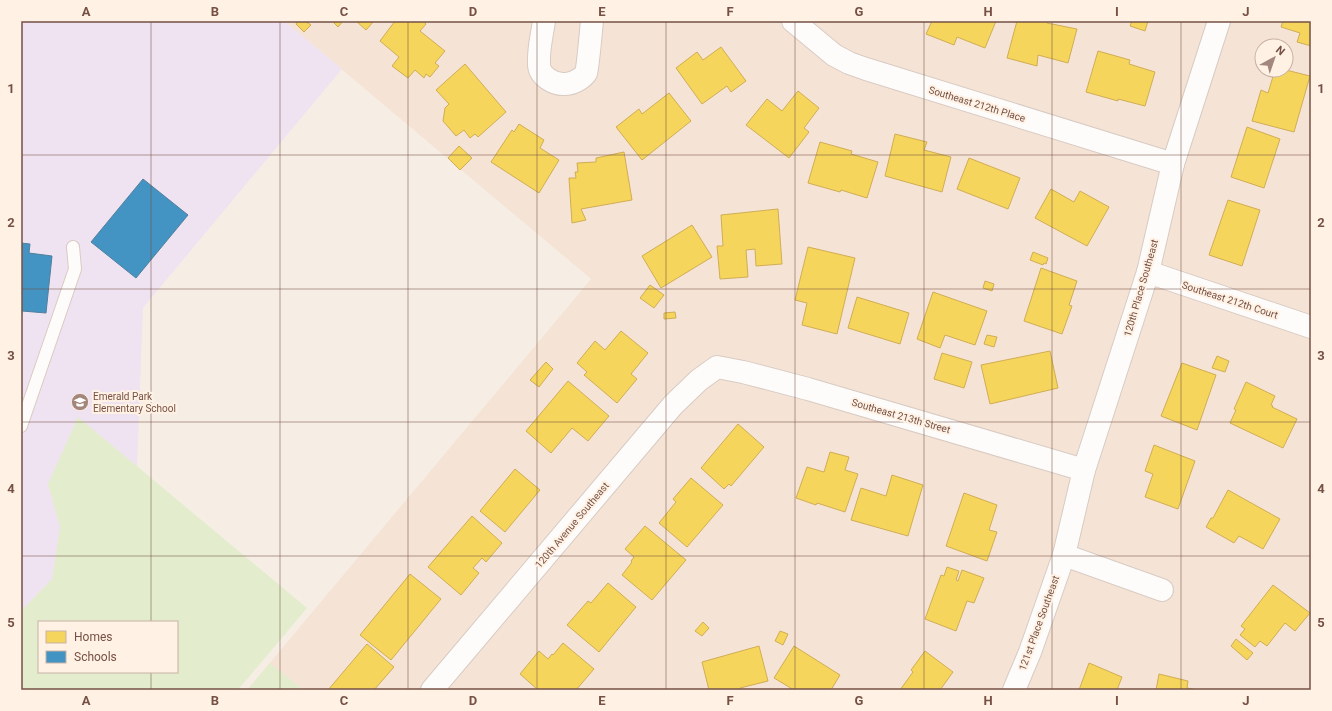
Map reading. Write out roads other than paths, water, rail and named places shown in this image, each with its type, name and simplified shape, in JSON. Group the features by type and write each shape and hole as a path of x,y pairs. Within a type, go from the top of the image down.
{"street":[{"path":"544,21 539,65 542,74 550,81 560,85 569,84 578,80 586,72 592,21"},
{"name":"Southeast 212th Place","path":"793,21 834,55 849,63 1173,164"},
{"name":"120th Place Southeast","path":"1064,555 1084,470 1148,272 1173,164 1219,21"},
{"name":"Southeast 212th Court","path":"1148,272 1311,327"},
{"name":"Southeast 213th Street","path":"717,367 743,372 808,389 1084,470"},
{"name":"120th Avenue Southeast","path":"432,690 673,405 700,380 717,367"},
{"path":"1064,555 1162,590"},
{"name":"121st Place Southeast","path":"1014,690 1030,652 1064,555"}],"lane":[{"path":"21,426 75,269 73,247"}],"place":[{"name":"Emerald Park Elementary School","path":"80,402"}]}
